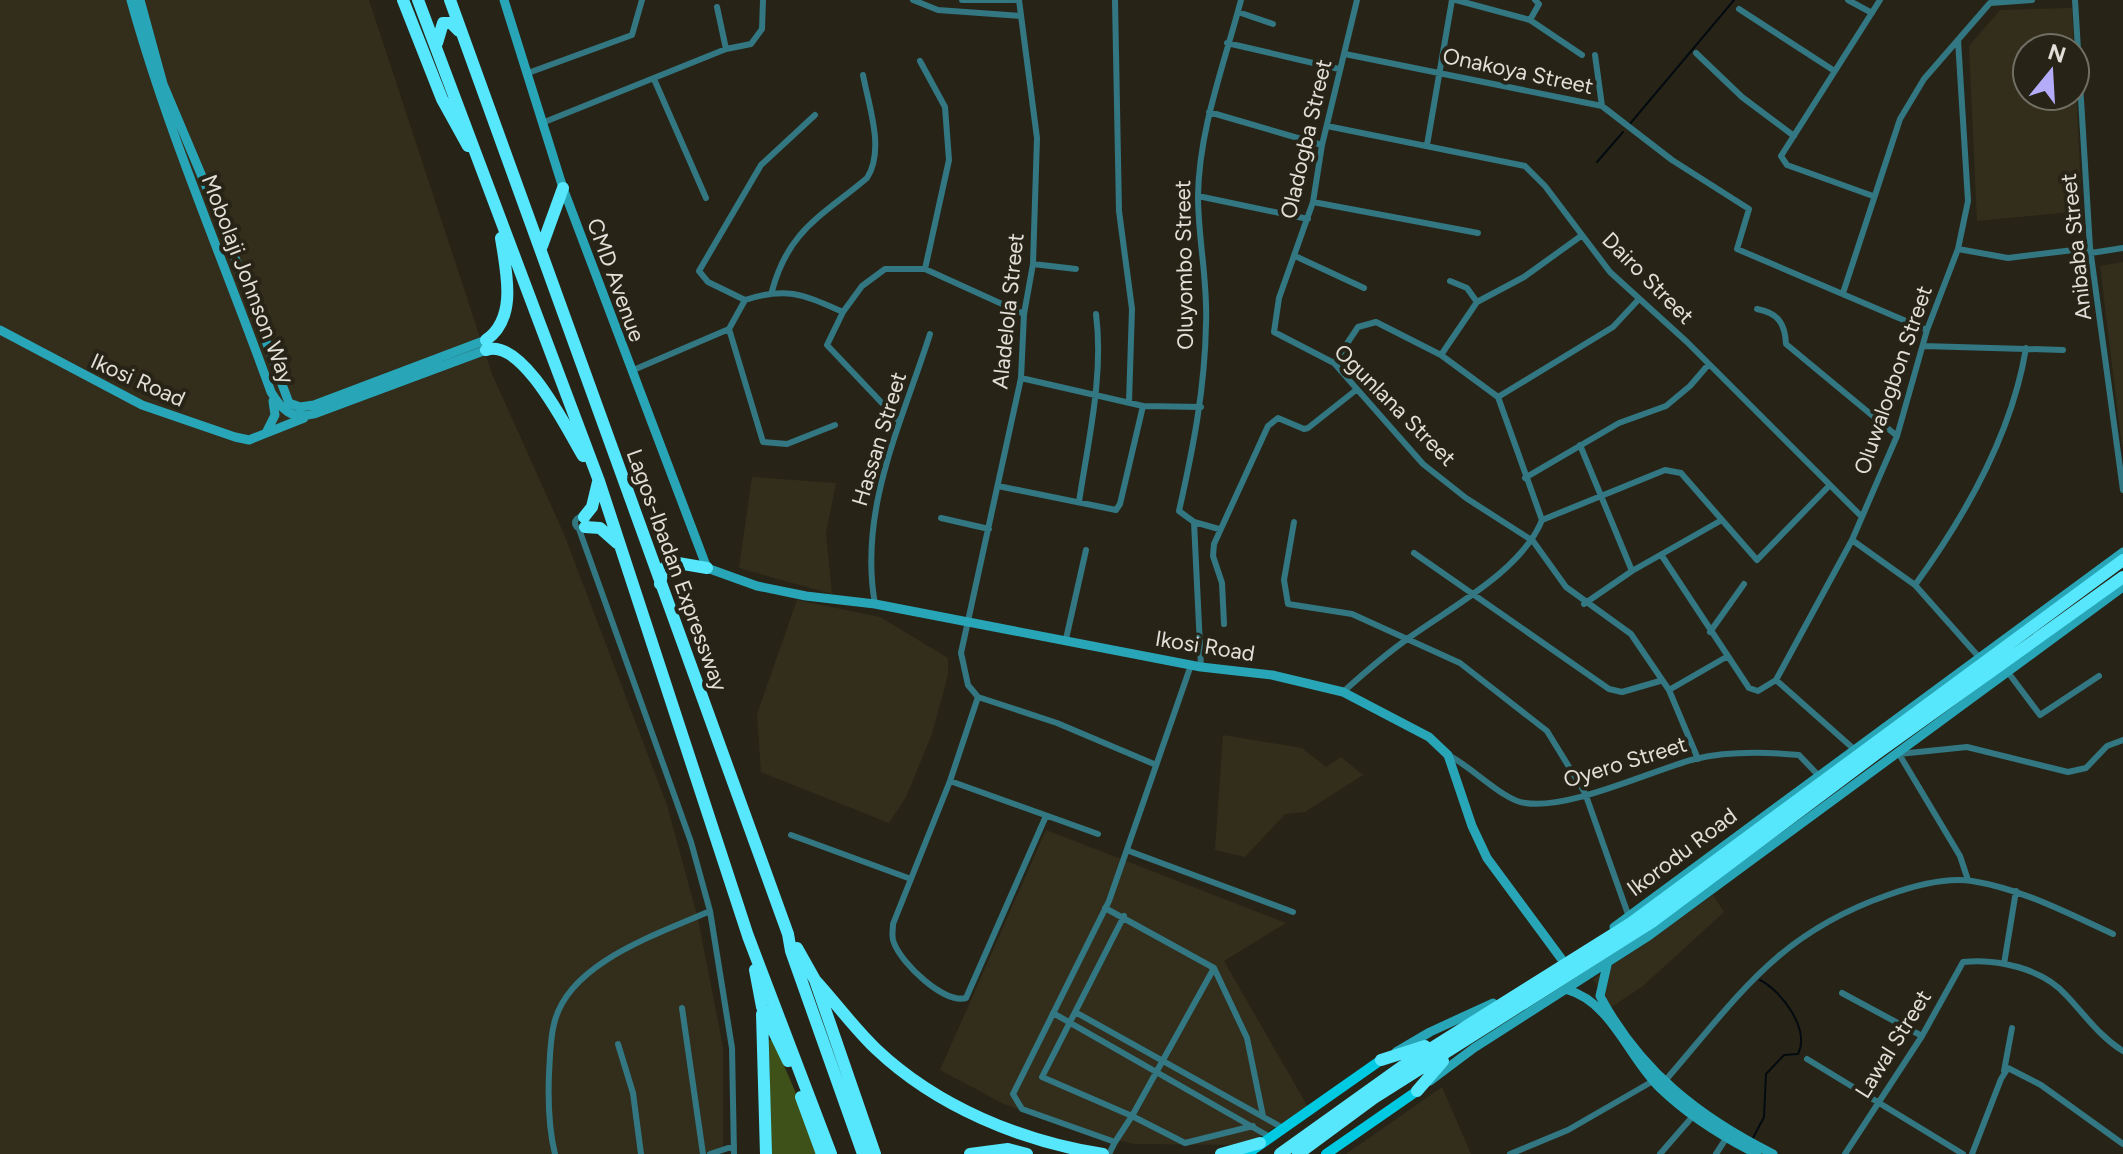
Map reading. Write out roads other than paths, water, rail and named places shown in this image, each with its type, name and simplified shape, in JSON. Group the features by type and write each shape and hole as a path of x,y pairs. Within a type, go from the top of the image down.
{"highway":[{"path":"403,0 442,99 479,159"},
{"name":"Lagos-Ibadan Expressway","path":"418,0 437,43 599,481 748,936 831,1154"},
{"name":"Lagos-Ibadan Expressway","path":"450,0 542,246 660,587 788,934 791,951 863,1154"},
{"path":"437,43 440,26 447,22 457,26 466,44"},
{"path":"542,246 563,188"},
{"path":"497,211 507,297 499,327 486,345 505,349 521,362 551,402 599,481 592,507 583,524 600,528 619,545"},
{"name":"Ikorodu Road","path":"1280,1154 1631,923 2123,560"},
{"path":"660,587 660,575 667,564 682,563 707,568"},
{"name":"Ikorodu Road","path":"1298,1154 1448,1045 1569,985 1900,736 2123,577"},
{"path":"788,934 815,980 879,1052 945,1099 1000,1126 1103,1154"},
{"path":"748,936 762,1007 766,1154"},
{"path":"815,980 875,1154"},
{"path":"762,1007 785,1055 822,1154"},
{"path":"1381,1060 1448,1045"},
{"path":"1417,1091 1448,1045"},
{"path":"1221,1154 1265,1140"},
{"path":"970,1154 991,1149 1027,1154"}],"main road":[{"name":"Ikorodu Road","path":"1247,1154 1381,1060"},
{"name":"Ikorodu Road","path":"1326,1154 1417,1091"}],"street":[{"name":"Mobolaji Johnson Way","path":"131,0 176,143 219,248 271,392 280,407 301,414 486,345"},
{"name":"Mobolaji Johnson Way","path":"140,0 163,84 230,245 280,407"},
{"name":"CMD Avenue","path":"504,0 563,188 707,568"},
{"path":"528,73 632,35 642,0"},
{"path":"542,123 757,39 762,29 763,0"},
{"path":"913,0 938,10 1020,16"},
{"path":"962,0 1017,0"},
{"name":"Aladelola Street","path":"978,697 968,685 962,664 1021,378 1024,314 1033,264 1037,138 1017,0"},
{"path":"1115,0 1119,211 1132,309 1129,402"},
{"name":"Oluyombo Street","path":"1196,666 1194,522 1179,511 1201,407 1206,323 1198,196 1209,112 1241,0"},
{"name":"Oladogba Street","path":"1274,332 1279,298 1313,202 1322,145 1357,0"},
{"path":"1427,145 1454,0 1530,20 1582,55"},
{"path":"1848,0 1872,13"},
{"path":"1873,196 1782,162 1781,156 1880,0"},
{"path":"1927,330 1843,293 1873,196 1900,119 1924,79 1988,1 2032,0"},
{"name":"Anibaba Street","path":"2075,0 2091,250 2108,396 2123,490"},
{"path":"1530,20 1539,1"},
{"path":"717,7 726,49"},
{"path":"1739,9 1833,70"},
{"path":"1238,12 1273,24"},
{"name":"Oluwalogbon Street","path":"1776,680 1852,540 1897,436 1927,330 1958,249 1968,201 1958,40"},
{"path":"1227,43 1339,69"},
{"path":"1696,53 1742,97 1794,136"},
{"name":"Onakoya Street","path":"1345,54 1602,106 1672,160 1749,209 1737,249 1843,293"},
{"path":"1595,55 1602,106"},
{"path":"920,61 945,107 949,160 925,269"},
{"path":"772,291 780,261 795,238 867,178 874,167 873,132 863,75"},
{"path":"654,79 706,198"},
{"path":"1209,112 1322,145"},
{"path":"745,300 708,282 699,271 761,165 815,115"},
{"name":"Dairo Street","path":"1327,126 1525,166 1545,186 1610,272 1862,517"},
{"path":"1198,196 1308,219"},
{"path":"1313,202 1478,233"},
{"path":"1441,355 1477,302 1524,277 1581,236"},
{"path":"1958,249 2008,258 2123,248"},
{"path":"1295,256 1364,288"},
{"path":"1033,264 1076,269"},
{"path":"898,420 827,345 843,312 862,286 885,269 925,269 1024,314"},
{"path":"1450,281 1467,288 1477,302"},
{"path":"631,371 729,329 745,300 772,291 799,293 843,312"},
{"path":"1498,397 1606,332 1639,299"},
{"path":"1757,309 1780,319 1786,327 1786,344 1897,436"},
{"path":"1079,502 1095,393 1096,314"},
{"path":"1334,363 1358,327 1376,322 1441,355 1498,397 1542,520 1533,541 1474,593 1409,638 1343,692"},
{"path":"729,329 763,442 787,444 835,425"},
{"name":"Ikosi Road","path":"0,330 153,409 242,439 257,437 301,414"},
{"name":"Ogunlana Street","path":"1274,332 1334,363 1423,464 1466,498 1533,541 1566,587 1584,604 1631,634 1669,690 1698,759"},
{"name":"Hassan Street","path":"875,604 869,572 869,539 898,420 930,334"},
{"path":"301,414 314,414 486,345"},
{"path":"1923,346 2063,350"},
{"path":"1915,585 1958,527 2014,398 2026,348"},
{"path":"1525,478 1619,423 1666,406 1690,386 1708,365"},
{"path":"1021,378 1143,406 1201,407"},
{"path":"1224,624 1222,583 1213,550 1219,529 1272,420 1285,419 1308,428 1356,390"},
{"path":"998,486 1112,511 1119,508 1143,406"},
{"path":"267,431 280,407"},
{"path":"1580,445 1632,571"},
{"path":"1542,520 1665,470 1674,471 1681,473 1757,560 1828,487"},
{"path":"941,518 989,529"},
{"path":"1584,604 1632,571 1720,521"},
{"path":"1194,522 1219,529"},
{"path":"1294,522 1284,580 1288,604 1352,614 1460,663 1547,731 1585,793 1629,917"},
{"path":"583,524 691,842 710,911 732,1048 734,1150 710,1154"},
{"path":"1852,540 1915,585 1978,656"},
{"path":"1066,639 1086,550"},
{"name":"Ikorodu Road","path":"1381,1060 1430,1032 1487,1007 1629,917 1978,656 2123,552"},
{"path":"1414,553 1616,693 1660,681"},
{"path":"1662,556 1749,688 1758,691 1776,680 1855,750"},
{"name":"Ikosi Road","path":"707,568 757,586 875,604 1196,666 1272,675 1343,692 1429,737 1448,755"},
{"path":"1710,632 1744,584"},
{"name":"Ikorodu Road","path":"1417,1091 1474,1048 1569,985 1607,965 2123,587"},
{"path":"1669,690 1728,656"},
{"path":"1115,1142 1022,1109 1014,1099 1129,851 1154,764 1196,666"},
{"path":"2007,671 2040,715 2099,676"},
{"path":"1046,816 966,998 956,1001 944,997 898,951 892,939 893,924 950,781 978,697 1057,723 1154,764"},
{"path":"1968,880 1960,856 1898,753 1967,747 2068,772 2086,768 2107,746 2123,740"},
{"path":"1448,755 1472,826 1487,858 1563,961"},
{"name":"Oyero Street","path":"1448,755 1468,765 1513,800 1526,804 1561,801 1698,759 1732,755 1799,755 1819,776"},
{"path":"950,781 1098,834"},
{"path":"791,835 911,879"},
{"path":"1129,851 1293,912"},
{"path":"1664,1082 1759,971 1794,941 1845,911 1874,900 1921,885 1968,880 2016,891 2113,934"},
{"path":"2016,891 2004,964 2044,977 2057,986 2097,1032 2123,1051"},
{"path":"1105,908 1214,968 1247,1038 1263,1116"},
{"path":"555,1154 549,1084 550,1051 554,1021 570,993 591,971 644,938 710,911"},
{"path":"1124,916 1042,1077 1185,1143 1253,1126"},
{"name":"Lawal Street","path":"1845,1154 1922,1036 1957,968 1963,962 1975,960 2004,964"},
{"path":"1607,965 1600,996 1664,1082 1747,1145"},
{"path":"1109,1154 1214,968"},
{"path":"1569,985 1591,1000 1653,1081 1693,1116 1727,1137 1773,1154"},
{"path":"1842,993 1922,1036"},
{"path":"682,1008 703,1154"},
{"path":"1053,1013 1253,1126 1265,1140"},
{"path":"1077,1013 1283,1128"},
{"path":"1972,1154 2004,1071 2012,1028"},
{"path":"618,1044 633,1093 641,1154"},
{"path":"1807,1059 1963,1154"},
{"path":"2004,1071 2013,1069 2030,1078 2123,1144"},
{"path":"1510,1154 1568,1130 1653,1081"},
{"path":"1660,1154 1693,1116"},
{"path":"1716,1154 1727,1137"}],"waterway":[{"path":"1629,125 1734,0"},
{"path":"1597,162 1623,132"},
{"path":"1753,1138 1764,1117 1766,1074 1784,1055 1798,1054 1801,1044 1792,1012 1777,993 1760,980"}]}
